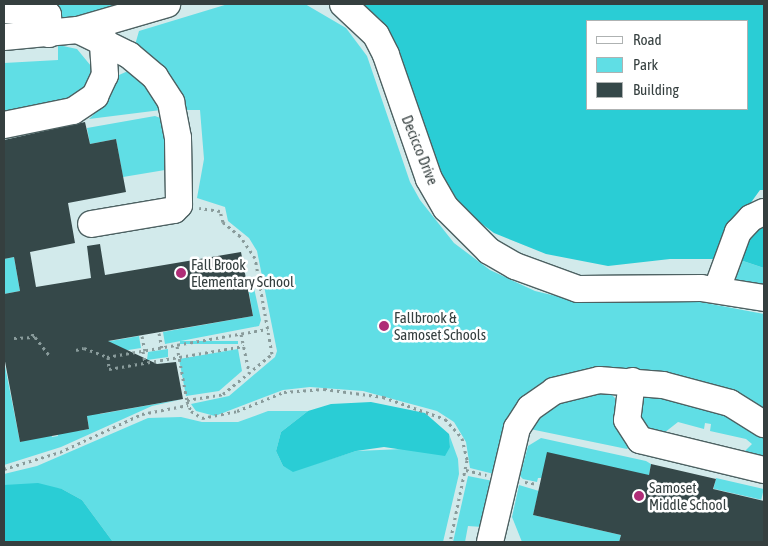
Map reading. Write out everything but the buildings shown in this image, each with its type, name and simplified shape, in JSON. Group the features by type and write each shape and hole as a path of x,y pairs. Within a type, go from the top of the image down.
{"street":[{"path":"4,37 95,32 167,4"},
{"name":"Decicco Drive","path":"343,4 363,20 386,55 429,179 446,208 489,251 515,266 578,289 717,290 764,298"},
{"path":"4,10 43,10 48,15 49,34"},
{"path":"4,125 73,111 86,104 95,96 104,75 95,32"},
{"path":"91,224 174,210 179,206 177,126 171,102 160,84 142,65 95,32"},
{"path":"717,290 738,232 751,218 764,212"},
{"path":"495,540 513,437 530,408 568,385 599,380 663,385 717,398 764,424"},
{"path":"632,382 627,420 640,440 764,470"}],"path":[{"path":"179,206 220,212 223,222 245,242 258,268 272,354 223,394 186,400"},
{"path":"76,350 84,348 108,357 268,329"},
{"path":"32,336 34,331"},
{"path":"159,333 162,348"},
{"path":"241,334 249,373"},
{"path":"14,338 32,336"},
{"path":"32,336 49,355"},
{"path":"142,336 145,363"},
{"path":"177,346 186,400 196,416 213,418 237,411 268,397 302,390 347,391 383,397 428,410 452,424 464,443 466,470 450,542"},
{"path":"108,357 109,369 244,346"},
{"path":"4,469 60,452 142,414 188,405"},
{"path":"466,470 494,476"}],"green space":[{"path":"56,4 128,4 56,22"},
{"path":"228,4 305,4 346,28 367,56 410,182 420,200 454,243 490,270 535,291 573,300 695,301 764,314 764,412 565,377 494,474 470,468 466,442 454,422 437,411 363,391 310,387 283,390 215,416 196,411 191,404 229,396 275,357 277,351 257,251 249,238 228,221 225,207 197,198 204,159 200,110 186,110 135,45 139,31"},
{"path":"58,45 77,49 91,66 92,76 84,95 4,114 4,63 58,60"},
{"path":"128,71 141,78 161,110 89,119 103,105 119,75"},
{"path":"155,116 166,120 168,168 165,170 123,177 116,139 90,144 87,128"},
{"path":"14,257 20,291 4,294 4,259"},
{"path":"734,258 764,268 764,287 737,281 733,275"},
{"path":"248,287 254,288 261,320 259,326 165,344 163,332 253,316"},
{"path":"139,336 141,348 109,353 88,345"},
{"path":"180,341 238,341 238,344 180,344"},
{"path":"168,349 168,357 147,360 148,352"},
{"path":"238,349 242,371 219,391 186,396 179,359"},
{"path":"4,361 20,442 51,432 52,437 58,436 57,431 77,428 78,431 89,429 82,382 92,380 100,414 183,399 152,406 61,447 4,465"},
{"path":"590,393 610,393 615,398 616,425 629,447 627,449 530,429 553,405"},
{"path":"652,394 718,407 764,436 764,461 744,452 752,444 746,439 710,431 711,424 705,423 704,429 678,422 664,433 644,431 636,409 642,399"},
{"path":"268,411 308,411 281,432 276,451 283,466 293,471 356,451 450,447 449,434 458,459 459,474 443,542 113,542 82,500 62,489 4,485 4,474 37,466 148,418 181,417 202,422 238,422"},
{"path":"541,438 646,461 651,464 649,475 538,478 537,482 523,479 520,476 528,446"},
{"path":"468,476 493,481 482,527 468,526 465,542 453,542"},
{"path":"716,478 764,489 761,500 714,489"},
{"path":"519,485 539,491 533,515 621,535 619,542 522,542 512,517"}],"shaded area":[{"path":"362,4 764,4 764,190 760,190 734,226 719,259 670,259 608,266 546,254 494,233 466,212 439,173 395,45 381,20"},
{"path":"764,227 764,268 734,258 748,234"},
{"path":"371,402 425,413 449,434 450,447 445,456 384,447 356,451 293,472 283,466 276,451 281,432 308,411 331,404"},
{"path":"38,483 62,489 82,500 113,542 4,542 4,485"}],"place":[{"name":"Fall Brook Elementary School","path":"181,273"},
{"name":"Fallbrook & Samoset Schools","path":"384,326"},
{"name":"Samoset Middle School","path":"639,496"}]}
